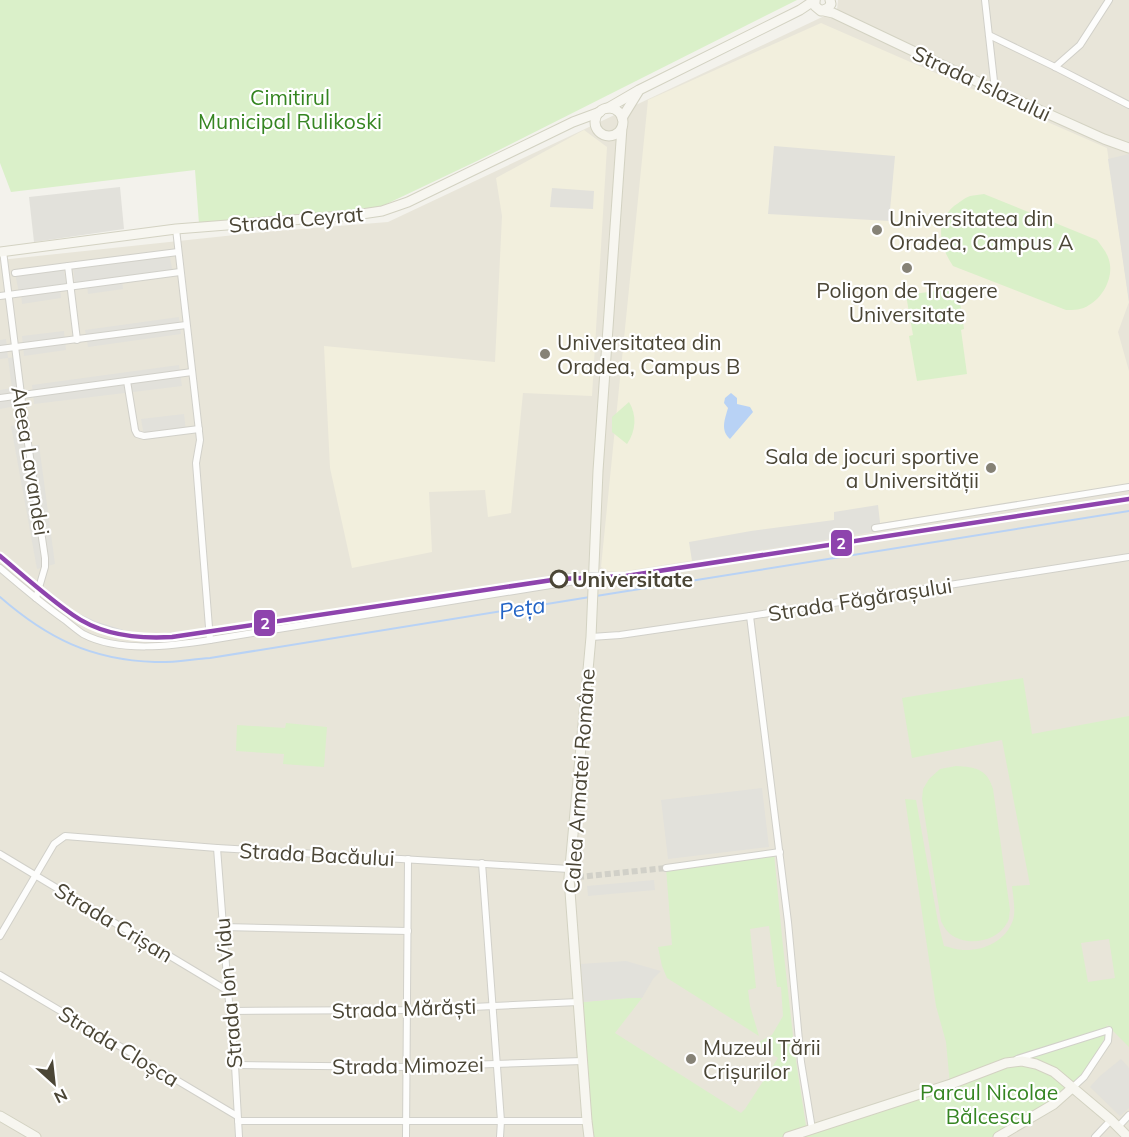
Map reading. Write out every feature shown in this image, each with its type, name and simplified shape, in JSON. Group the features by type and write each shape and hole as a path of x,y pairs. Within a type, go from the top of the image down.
{"main road":[{"name":"Strada Islazului","path":"815,0 815,6 826,6 836,14 995,90 1129,148"},
{"name":"Strada Ceyrat","path":"1,252 176,229 382,211 408,202 573,122 604,110 639,90 800,10 815,0"},
{"path":"800,10 826,6"},
{"path":"573,122 603,134 616,134 639,90"},
{"path":"621,153 595,123 597,116 604,110 617,111 622,123"},
{"name":"Calea Armatei Române","path":"589,1137 586,1121 569,869 591,637 598,471 622,123"},
{"path":"788,1137 951,1084 1006,1063 1022,1061 1054,1072 1128,1137"},
{"path":"998,1137 1054,1104 1072,1088"},
{"path":"0,1116 36,1137"}],"street":[{"path":"985,0 995,90"},
{"path":"1056,67 1080,45 1109,0"},
{"path":"989,35 1129,105"},
{"path":"176,229 200,440 196,463 210,640"},
{"name":"Aleea Lavandei","path":"1,252 45,558 44,575 36,598"},
{"path":"15,273 178,252"},
{"path":"68,266 77,340"},
{"path":"0,296 180,272"},
{"path":"0,350 186,325"},
{"path":"0,398 192,372"},
{"path":"128,381 137,434 144,436 199,429"},
{"path":"875,528 1129,487"},
{"name":"Strada Făgărașului","path":"591,637 750,616 1129,557"},
{"path":"0,568 83,634 99,640 162,647 594,580"},
{"path":"750,616 780,852 801,1062 812,1129"},
{"name":"Strada Bacăului","path":"36,875 54,844 65,836 217,848 569,869"},
{"name":"Strada Ion Vidu","path":"217,848 239,1137"},
{"path":"666,868 780,852"},
{"name":"Strada Crișan","path":"0,854 228,991"},
{"path":"406,1137 408,859"},
{"path":"482,863 501,1121 500,1137"},
{"path":"0,936 36,875"},
{"path":"223,927 408,931"},
{"name":"Strada Cloșca","path":"0,975 238,1118"},
{"name":"Strada Mărăști","path":"230,1011 408,1010 578,1002"},
{"path":"1006,1063 1109,1030 1108,1041 1084,1077 1072,1088"},
{"name":"Strada Mimozei","path":"235,1065 406,1067 582,1060"},
{"path":"1095,1137 1129,1115"},
{"path":"238,1118 586,1121"}],"shaded area":[{"path":"838,0 1129,0 1129,1137 0,1137 0,260 264,232 388,222 837,10"},
{"name":"Universitatea din Oradea, Campus A","path":"821,23 1107,148 1129,302 1118,332 1129,371 1129,485 880,523 881,531 619,572 608,571 601,567 648,100"},
{"name":"Universitatea din Oradea, Campus B","path":"584,130 607,147 592,396 523,393 511,513 488,517 485,490 429,492 432,552 352,568 330,468 324,346 495,362 502,216 496,178"},
{"path":"774,146 895,156 889,221 768,214"},
{"path":"1129,154 1129,302 1108,159"},
{"path":"120,187 124,229 34,242 29,197"},
{"path":"552,188 594,191 593,209 550,207"},
{"path":"169,253 173,273 122,280 123,289 88,294 87,285 75,286 73,266"},
{"path":"63,267 67,287 60,288 61,298 22,304 15,273"},
{"path":"179,317 181,334 88,347 85,330"},
{"path":"64,331 66,350 24,356 22,336"},
{"path":"6,339 8,358 0,359 0,340"},
{"path":"16,357 21,395 13,396 15,406 0,409 0,390 12,388 8,358"},
{"path":"179,365 182,386 34,404 32,385"},
{"path":"184,414 186,431 144,436 141,419"},
{"path":"25,424 28,446 39,445 55,564 37,569 11,426"},
{"path":"878,505 881,531 692,561 689,542 834,520 834,512"},
{"path":"762,788 769,847 668,859 661,800"},
{"path":"654,880 655,890 588,896 587,886"},
{"path":"626,961 661,971 653,979 642,998 583,1002 580,964"},
{"path":"1121,1059 1129,1068 1129,1108 1120,1116 1090,1087"}],"green space":[{"name":"Cimitirul Municipal Rulikoski","path":"0,0 797,0 477,161 376,209 199,224 195,170 11,192 0,163"},
{"path":"984,194 1097,240 1107,255 1110,271 1108,282 1098,298 1084,308 1066,310 953,266 942,243 941,227 944,220 954,206 964,199"},
{"path":"958,288 967,374 917,381 909,336 913,335 906,295"},
{"path":"629,402 634,423 627,444 612,432 612,417"},
{"name":"Parcul Nicolae Bălcescu","path":"1023,678 1032,734 1129,716 1129,1047 1106,1024 1109,1030 1084,1077 1072,1088 998,1137 593,1137 583,1002 642,998 615,1033 741,1113 778,1058 755,1044 772,1035 783,1016 781,987 777,987 769,926 750,929 756,988 748,990 759,1036 667,978 658,947 672,945 666,868 774,853 795,1054 806,1126 812,1129 950,1085 946,1042 936,1006 905,799 916,800 944,946 961,950 979,949 1000,939 1010,927 1014,916 1012,886 1030,885 1002,740 912,758 902,698","holes":["1109,939 1115,978 1088,982 1081,943"]},
{"path":"286,723 327,727 324,767 283,764 284,754 236,751 237,725 285,728"},
{"path":"956,766 980,770 991,782 1010,910 1008,921 1002,930 980,941 963,940 956,937 948,932 941,921 922,799 923,789 929,779 940,769"}],"water":[{"path":"731,393 737,398 737,404 750,407 753,412 730,439 724,428 728,408 724,403 725,398"}],"waterway":[{"name":"Peța","path":"596,596 1129,511"},
{"name":"Peța","path":"0,597 35,624 71,644 110,657 162,662 210,658 590,597"}],"tunnel":[{"path":"569,878 666,868"}],"tram line":[{"path":"0,553 76,613 124,631 147,635 209,629 559,575 622,573 1129,495"}],"transit line":[{"name":"2","path":"0,556 54,601 84,622 121,634 172,637 559,579 626,576 1129,499"}],"place":[{"name":"Universitatea din Oradea, Campus A","path":"877,230"},
{"name":"Poligon de Tragere Universitate","path":"907,268"},
{"name":"Universitatea din Oradea, Campus B","path":"545,354"},
{"name":"Sala de jocuri sportive a Universității","path":"991,468"},
{"name":"Universitate","path":"559,579"},
{"name":"Muzeul Țării Crișurilor","path":"691,1059"}]}
